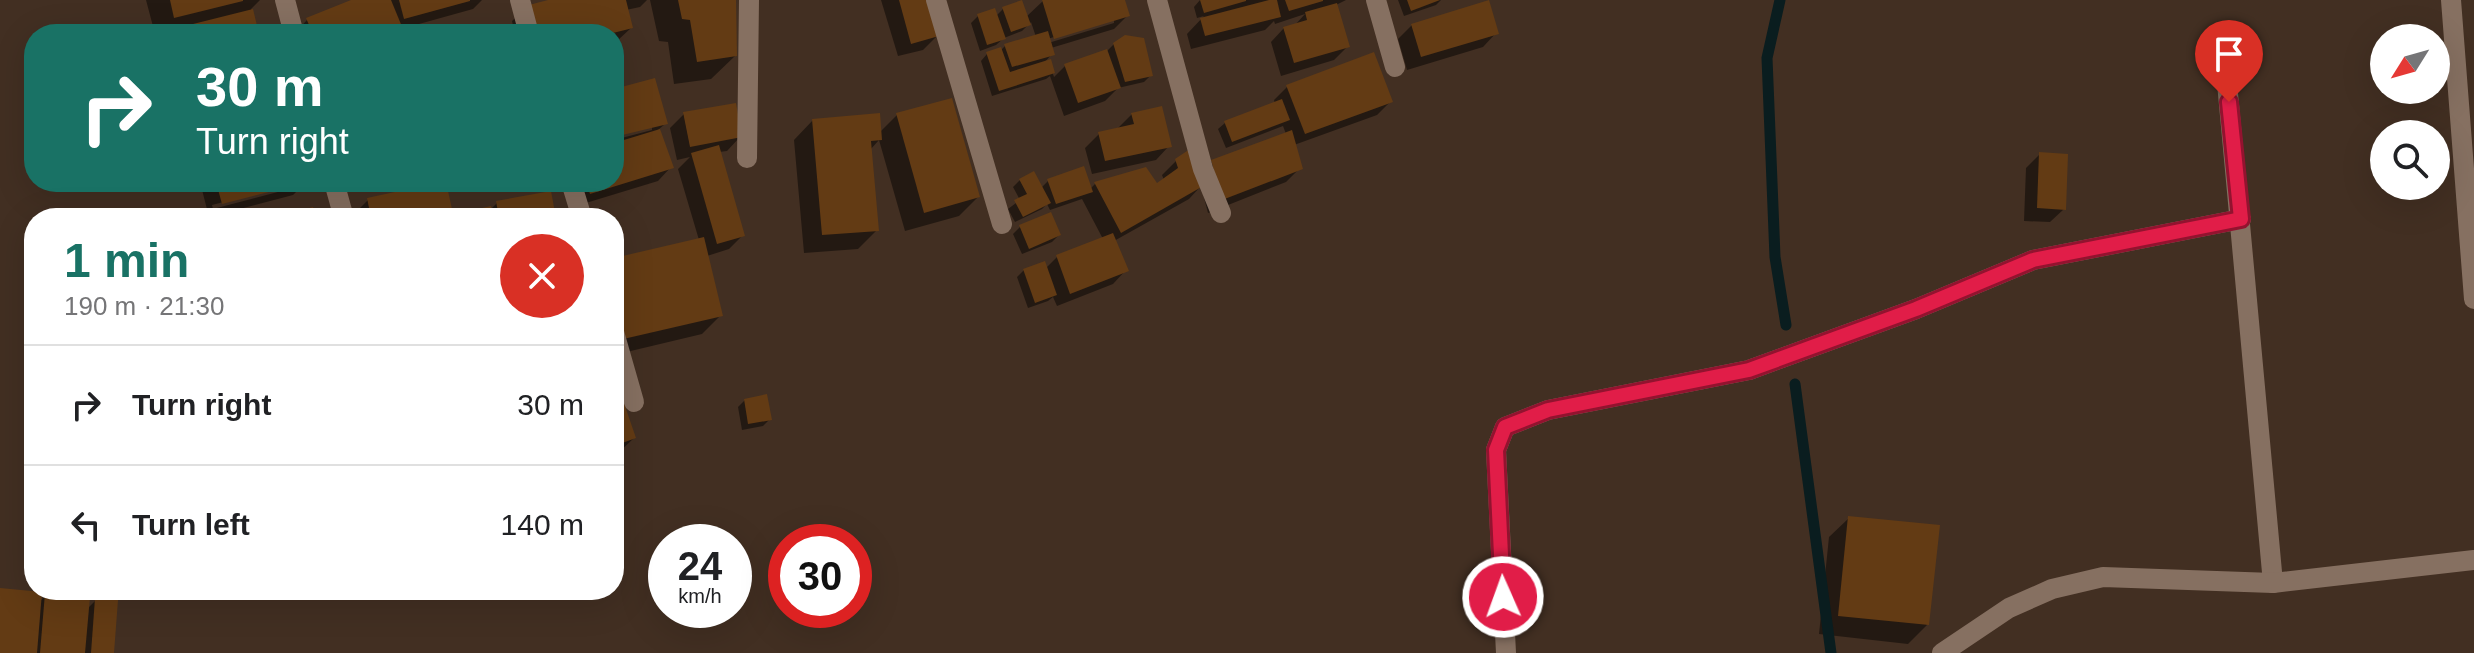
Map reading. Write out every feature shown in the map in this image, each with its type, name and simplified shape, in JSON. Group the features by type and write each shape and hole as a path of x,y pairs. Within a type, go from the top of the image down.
{"street":[{"path":"285,0 291,24"},
{"path":"520,0 526,24"},
{"path":"747,158 749,0"},
{"path":"936,0 1002,224"},
{"path":"1157,0 1203,169 1221,213"},
{"path":"1376,0 1395,67"},
{"path":"2451,0 2474,299"},
{"path":"2226,72 2273,583"},
{"path":"1506,653 1496,450 1505,427 1548,410 1749,370 1916,309 2033,260 2241,219"},
{"path":"624,367 634,402"},
{"path":"1942,653 2009,608 2052,589 2103,577 2273,583 2474,560"}],"building":[{"path":"170,0 243,0 243,1 174,18"},
{"path":"351,0 391,0 401,24 309,24 306,18"},
{"path":"399,0 470,0 470,1 404,19"},
{"path":"548,0 626,0 633,28 624,30 624,24 530,24 525,6"},
{"path":"678,0 736,0 737,56 697,62 690,20 682,19"},
{"path":"899,0 929,0 939,36 911,44"},
{"path":"1022,0 1031,25 1011,32 1002,7"},
{"path":"1042,0 1125,0 1130,16 1054,39"},
{"path":"1200,0 1246,0 1246,1 1204,13"},
{"path":"1277,0 1281,17 1205,36 1200,18"},
{"path":"1285,0 1323,0 1323,1 1289,11"},
{"path":"1407,0 1440,0 1411,11"},
{"path":"1489,0 1499,34 1421,57 1411,24"},
{"path":"1337,3 1350,47 1294,63 1283,27 1307,20 1305,12"},
{"path":"995,8 1006,39 987,45 977,14"},
{"path":"253,9 257,24 193,24"},
{"path":"1048,31 1055,55 1012,67 1004,44"},
{"path":"1125,35 1144,38 1153,76 1125,82 1113,43"},
{"path":"1001,47 1010,72 1051,59 1055,73 999,91 986,52"},
{"path":"1107,49 1121,88 1078,103 1064,64"},
{"path":"1374,52 1393,102 1305,134 1286,85"},
{"path":"655,78 668,124 624,135 624,86"},
{"path":"952,98 980,197 924,213 896,113"},
{"path":"1282,99 1290,120 1232,142 1224,121"},
{"path":"736,103 742,137 690,147 683,112"},
{"path":"1162,106 1172,147 1105,161 1098,132 1134,124 1131,113"},
{"path":"880,113 882,140 871,141 879,231 822,235 812,119"},
{"path":"660,129 674,168 624,183 624,140"},
{"path":"1292,130 1303,169 1222,200 1211,160"},
{"path":"719,145 745,236 717,244 691,153"},
{"path":"1190,149 1205,185 1121,233 1094,182 1146,167 1157,183 1178,168 1175,159"},
{"path":"2039,152 2068,154 2066,210 2037,208"},
{"path":"1084,166 1093,192 1056,204 1047,179"},
{"path":"1034,171 1051,203 1023,217 1014,200 1027,194 1019,179"},
{"path":"219,192 269,192 222,204"},
{"path":"395,192 448,192 452,208 369,208 367,198"},
{"path":"551,192 554,208 497,208 496,201"},
{"path":"1051,212 1061,235 1029,249 1019,225"},
{"path":"1113,233 1129,271 1070,294 1056,255"},
{"path":"704,237 723,316 624,339 624,256"},
{"path":"1045,261 1057,295 1035,303 1023,269"},
{"path":"767,394 772,420 748,424 744,399"},
{"path":"624,403 636,438 624,442"},
{"path":"1848,516 1940,525 1929,625 1838,616"},
{"path":"0,588 24,590 24,600 41,600 37,653 0,653"},
{"path":"44,600 90,600 85,653 40,653"},
{"path":"95,600 118,600 114,653 91,653"}],"waterway":[{"path":"1780,0 1767,58 1775,257 1786,325"},
{"path":"1795,384 1831,653"}],"route":[{"path":"1503,597 1496,450 1505,427 1548,410 1749,370 1916,309 2033,260 2241,219 2229,102"}]}
